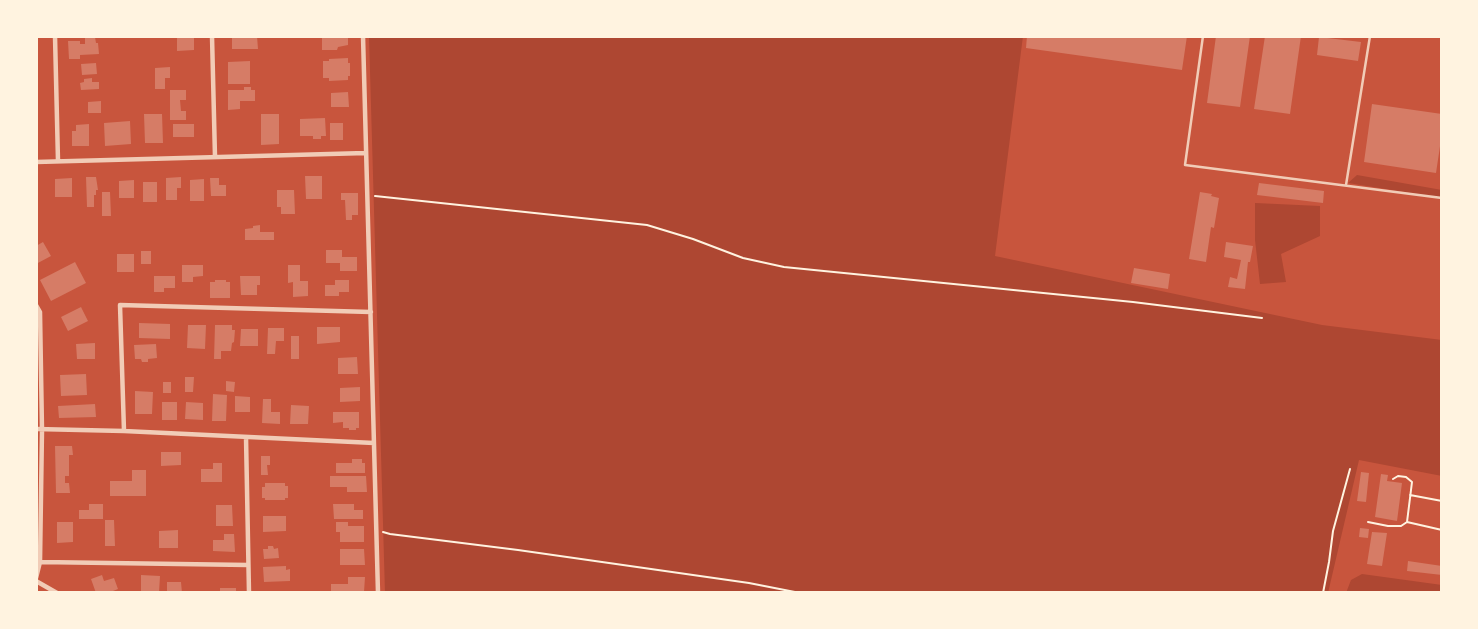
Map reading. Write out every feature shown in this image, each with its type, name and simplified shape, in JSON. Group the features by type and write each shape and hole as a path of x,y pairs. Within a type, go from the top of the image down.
{"street":[{"path":"56,36 58,161"},
{"path":"212,36 215,157"},
{"path":"363,36 378,593"},
{"path":"36,162 366,153"},
{"path":"124,431 120,304 371,312"},
{"path":"36,305 40,312 40,562 36,579 57,593"},
{"path":"39,429 124,431 374,443"},
{"path":"246,437 249,593"},
{"path":"40,562 248,564"}],"lane":[{"path":"1203,36 1185,164 1442,198"},
{"path":"1346,185 1370,36"}],"path":[{"path":"368,196 647,225 693,239 742,258 784,267 1133,302 1262,318"},
{"path":"1323,593 1333,531 1350,469"},
{"path":"1393,478 1398,476 1406,477 1412,482 1408,522"},
{"path":"1410,495 1442,501"},
{"path":"1368,522 1388,526 1401,526 1408,522 1442,530"},
{"path":"376,529 390,534 749,583 800,593"}],"shaded area":[{"path":"369,36 1023,36 995,256 1322,325 1442,340 1442,476 1359,460 1328,593 385,593"},
{"path":"1357,175 1442,190 1442,198 1348,183"},
{"path":"1255,203 1320,206 1320,236 1281,254 1286,282 1260,284 1255,240"},
{"path":"1362,574 1442,585 1442,593 1346,593 1351,580"}],"building":[{"path":"177,36 194,36 194,50 177,51"},
{"path":"232,36 257,36 258,49 232,49"},
{"path":"322,36 348,36 348,45 338,47 337,50 322,50"},
{"path":"1027,36 1187,36 1182,70 1026,48"},
{"path":"1216,36 1250,36 1240,107 1207,103"},
{"path":"1265,36 1301,36 1290,114 1254,109"},
{"path":"95,37 96,43 98,43 99,54 80,55 80,59 69,59 68,41 80,41 80,44 85,44 85,38"},
{"path":"1319,37 1361,42 1358,61 1317,55"},
{"path":"348,58 350,76 348,76 348,80 329,81 329,78 323,78 323,61"},
{"path":"250,61 250,84 228,84 228,62"},
{"path":"96,63 97,74 82,75 81,64"},
{"path":"170,67 170,78 165,78 165,89 155,89 155,68"},
{"path":"92,78 92,82 99,82 99,89 81,90 80,83 84,82 84,79"},
{"path":"244,87 251,87 251,90 255,90 255,101 240,101 240,109 228,110 228,90 244,90"},
{"path":"170,90 186,90 186,100 180,100 181,111 186,111 186,120 170,120"},
{"path":"348,92 349,107 331,107 331,93"},
{"path":"101,101 101,113 88,113 88,102"},
{"path":"1372,104 1442,114 1442,133 1436,173 1364,162"},
{"path":"144,114 162,114 163,143 145,143"},
{"path":"261,114 279,114 279,144 261,145"},
{"path":"325,118 326,136 321,136 321,139 313,139 313,136 300,136 300,119"},
{"path":"130,121 131,144 105,146 104,123"},
{"path":"330,123 343,123 343,140 330,140"},
{"path":"89,124 89,146 72,146 72,131 76,131 76,125"},
{"path":"173,124 194,124 194,137 173,137"},
{"path":"305,176 322,176 322,199 306,199"},
{"path":"86,177 96,177 98,190 96,190 96,195 94,195 94,207 87,207"},
{"path":"181,177 181,188 177,188 177,200 166,200 166,178"},
{"path":"72,178 72,197 55,197 55,179"},
{"path":"210,178 219,178 219,185 226,185 226,196 211,196"},
{"path":"204,179 204,201 190,201 190,180"},
{"path":"134,180 134,198 119,198 119,181"},
{"path":"143,182 157,182 157,202 143,202"},
{"path":"1259,183 1324,191 1323,203 1257,195"},
{"path":"277,190 294,190 295,214 281,214 281,207 277,207"},
{"path":"102,192 110,192 111,216 102,216"},
{"path":"1200,192 1212,194 1211,196 1219,198 1214,228 1211,227 1206,262 1189,259"},
{"path":"341,193 358,193 358,215 352,215 352,220 346,220 345,200 341,200"},
{"path":"260,225 260,232 274,232 274,240 245,240 245,229"},
{"path":"43,242 51,256 36,264 36,246"},
{"path":"1226,242 1253,246 1250,262 1248,262 1245,289 1228,287 1230,277 1237,279 1241,260 1224,257"},
{"path":"326,250 342,250 342,257 357,257 357,271 340,271 340,263 326,263"},
{"path":"141,251 151,251 151,264 141,264"},
{"path":"117,254 134,254 134,272 117,272"},
{"path":"75,262 86,283 51,301 40,280"},
{"path":"182,265 203,265 203,276 193,277 193,282 182,282"},
{"path":"288,265 300,265 300,281 308,281 308,296 293,297 293,282 288,283"},
{"path":"1134,268 1170,274 1168,289 1131,283"},
{"path":"154,276 175,276 175,288 164,288 164,292 154,292"},
{"path":"240,276 260,276 260,285 257,285 257,295 241,295"},
{"path":"215,280 230,282 230,298 210,298 210,282 215,282"},
{"path":"335,280 349,280 349,292 339,292 339,296 325,296 325,285 335,285"},
{"path":"81,307 88,321 68,331 61,317"},
{"path":"139,323 170,324 170,339 139,338"},
{"path":"188,325 206,325 205,349 187,348"},
{"path":"215,325 232,325 232,330 235,330 231,351 221,351 221,359 214,359"},
{"path":"317,327 340,327 340,342 317,344"},
{"path":"268,328 284,328 284,341 276,341 275,354 267,354"},
{"path":"241,329 258,329 258,346 240,346"},
{"path":"291,336 299,336 299,359 291,359"},
{"path":"95,343 95,359 77,359 76,344"},
{"path":"156,344 157,358 148,359 148,362 135,359 134,345"},
{"path":"357,357 358,374 338,374 338,358"},
{"path":"86,374 87,395 61,396 60,375"},
{"path":"185,377 194,377 193,392 185,392"},
{"path":"226,381 235,382 234,392 226,391"},
{"path":"163,382 171,382 171,393 163,393"},
{"path":"360,387 360,401 340,402 340,388"},
{"path":"135,391 153,392 152,414 135,414"},
{"path":"213,394 227,395 226,421 212,421"},
{"path":"235,396 250,397 250,412 235,412"},
{"path":"263,399 271,399 271,412 280,412 280,424 262,423"},
{"path":"162,402 177,402 177,420 162,420"},
{"path":"186,402 203,403 203,420 185,419"},
{"path":"95,404 96,417 59,418 58,406"},
{"path":"291,405 309,406 308,424 290,424"},
{"path":"333,412 359,412 359,428 349,430 349,428 343,428 343,422 333,423"},
{"path":"55,446 72,446 73,455 69,455 69,476 65,476 65,483 69,483 70,493 56,493"},
{"path":"161,452 181,452 181,465 161,466"},
{"path":"261,456 270,456 270,465 267,465 268,475 261,475"},
{"path":"352,459 362,459 362,463 365,463 365,473 336,473 336,463 352,463"},
{"path":"213,463 222,463 222,482 201,482 201,469 213,469"},
{"path":"132,470 146,470 146,496 110,496 110,481 132,481"},
{"path":"1361,472 1369,473 1366,502 1357,501"},
{"path":"1381,474 1388,475 1387,481 1402,483 1397,521 1375,517"},
{"path":"330,476 366,476 367,492 347,492 347,487 330,487"},
{"path":"265,483 285,483 285,486 288,486 288,498 285,498 285,500 265,500 265,498 262,498 262,487 265,487"},
{"path":"89,504 103,504 103,519 79,519 79,510 89,510"},
{"path":"333,504 354,504 354,510 363,510 363,519 334,519"},
{"path":"216,505 232,505 233,526 216,526"},
{"path":"263,516 286,516 286,531 263,532"},
{"path":"105,520 114,520 115,546 105,546"},
{"path":"57,522 73,522 73,542 57,543"},
{"path":"336,522 348,522 348,526 364,526 364,542 340,542 340,532 336,532"},
{"path":"1360,528 1369,529 1368,538 1359,537"},
{"path":"178,530 178,548 159,548 159,531"},
{"path":"1372,532 1387,533 1382,566 1367,564"},
{"path":"224,534 234,534 235,552 213,551 213,540 224,540"},
{"path":"268,546 273,546 274,549 278,548 279,558 264,559 263,549 268,549"},
{"path":"340,549 364,549 365,565 340,565"},
{"path":"1408,561 1442,566 1442,575 1407,571"},
{"path":"286,566 286,570 290,569 290,581 264,582 263,567"},
{"path":"102,575 104,581 114,578 118,589 108,593 96,593 91,579"},
{"path":"141,575 160,576 159,593 141,593"},
{"path":"348,577 365,577 364,592 331,593 331,584 348,584"},
{"path":"167,582 181,582 182,593 167,593"},
{"path":"220,588 236,588 236,593 220,593"}]}
